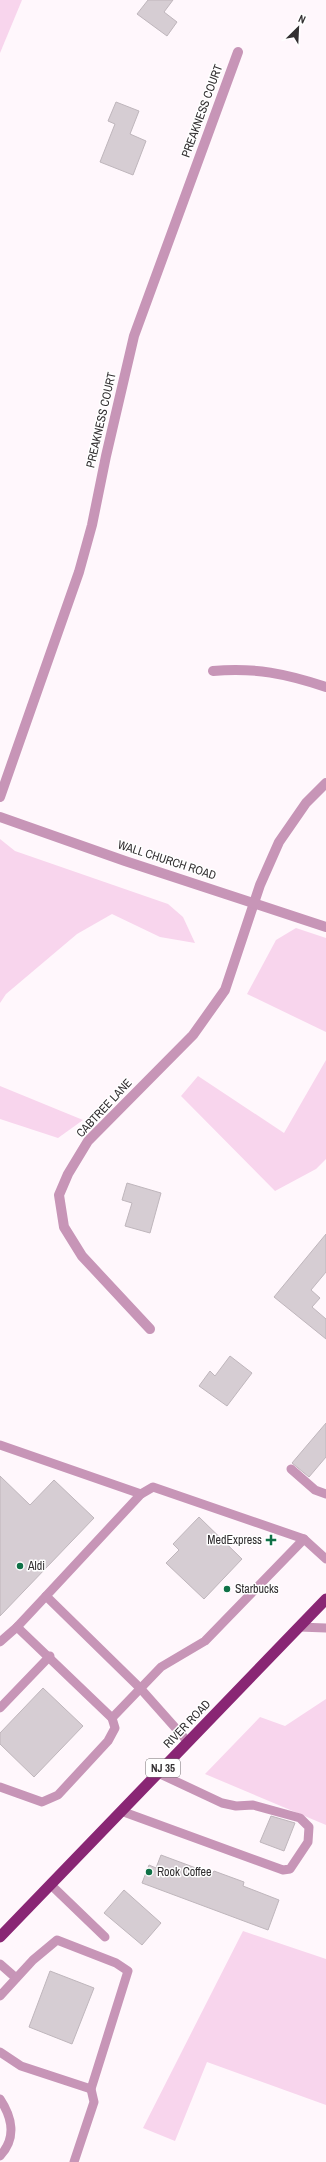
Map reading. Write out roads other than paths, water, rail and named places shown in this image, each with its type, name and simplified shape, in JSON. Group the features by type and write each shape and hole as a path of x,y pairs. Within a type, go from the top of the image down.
{"highway":[{"name":"RIVER ROAD","path":"0,1937 326,1599"}],"street":[{"name":"PREAKNESS COURT","path":"0,797 79,572 92,525 106,456 134,336 238,52"},
{"path":"213,671 239,668 260,670 285,675 326,687"},
{"name":"CABTREE LANE","path":"150,1329 82,1256 64,1227 59,1194 68,1174 88,1141 194,1036 225,990 268,866 291,821 306,802 326,783"},
{"name":"WALL CHURCH ROAD","path":"0,817 125,861 255,902 326,927"}],"lane":[{"path":"0,1445 141,1494"},
{"path":"291,1469 315,1490 326,1494"},
{"path":"0,1642 17,1627 141,1494 153,1487 304,1539 326,1559"},
{"path":"112,1718 161,1667 205,1641 304,1539"},
{"path":"46,1596 140,1688 188,1742"},
{"path":"0,1787 42,1802 58,1795 108,1741 115,1728 112,1718 50,1656 17,1627"},
{"path":"299,1627 326,1628"},
{"path":"0,1708 50,1656"},
{"path":"121,1811 282,1870 290,1868 308,1842 309,1827 300,1818 252,1805 236,1806 222,1803 158,1773"},
{"path":"50,1885 105,1937"},
{"path":"0,1996 33,1960 57,1940 116,1963 128,1971 91,2089 94,2102 74,2162"},
{"path":"0,1964 16,1978"},
{"path":"0,2052 21,2066 91,2089"},
{"path":"0,2099 9,2112 12,2123 11,2134 0,2156"}],"place":[{"name":"MedExpress","path":"271,1540"},
{"name":"Aldi","path":"20,1566"},
{"name":"Starbucks","path":"227,1589"},
{"name":"Rook Coffee","path":"149,1872"}]}
